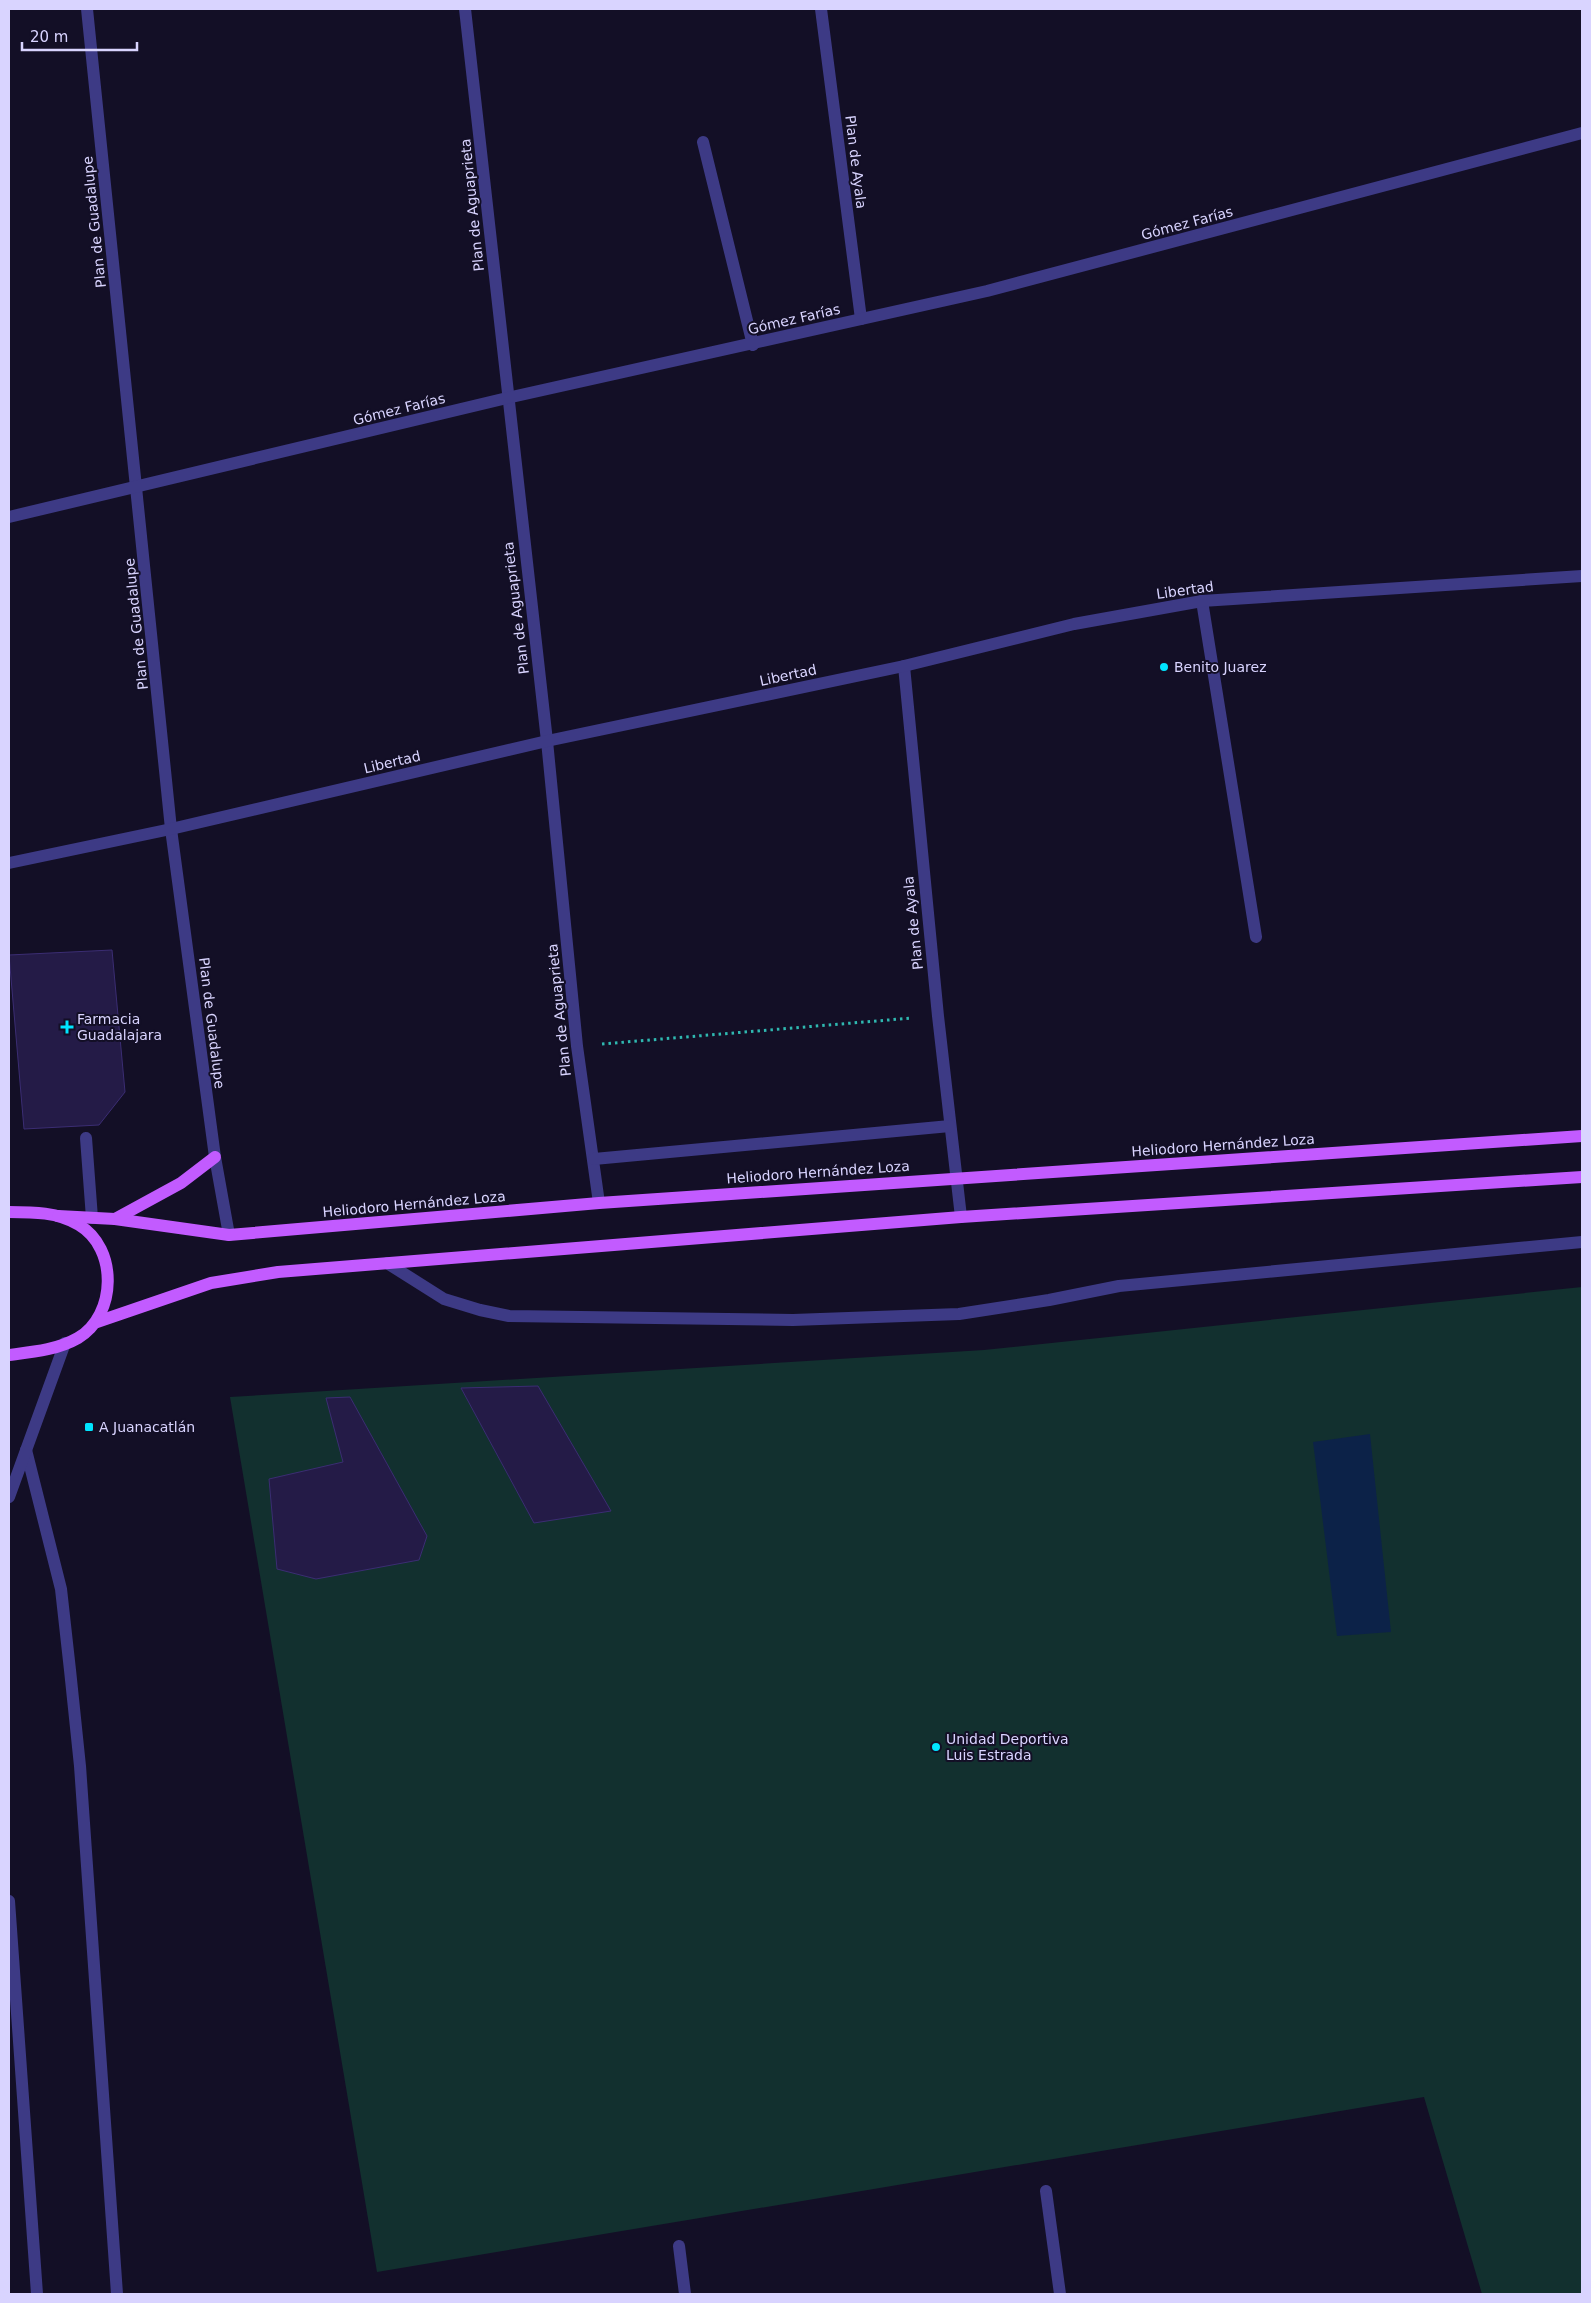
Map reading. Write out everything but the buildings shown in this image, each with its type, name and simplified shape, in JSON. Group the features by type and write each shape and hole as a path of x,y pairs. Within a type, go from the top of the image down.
{"main road":[{"name":"Heliodoro Hernández Loza","path":"9,1212 115,1219 229,1235 599,1203 957,1177 1582,1136"},
{"path":"115,1219 181,1183 214,1157"},
{"path":"9,1355 54,1349 79,1338 97,1322 211,1283 278,1272 961,1217 1582,1177"},
{"path":"58,1216 80,1225 93,1236 103,1252 107,1275 107,1295 97,1322"}],"street":[{"name":"Plan de Guadalupe","path":"87,9 172,829 214,1157 229,1235"},
{"name":"Plan de Aguaprieta","path":"466,9 507,398 547,742 577,1046 599,1203"},
{"name":"Plan de Ayala","path":"821,9 861,319"},
{"name":"Gómez Farías","path":"9,517 137,488 507,398 753,345 987,291 1582,133"},
{"path":"703,142 753,345"},
{"name":"Libertad","path":"9,863 172,829 547,742 904,666 1074,624 1202,601 1582,576"},
{"path":"1202,601 1256,937"},
{"name":"Plan de Ayala","path":"904,666 938,1016 961,1217"},
{"path":"594,1159 950,1126"},
{"path":"86,1138 92,1218"},
{"path":"387,1263 444,1299 480,1310 509,1316 792,1320 959,1314 1049,1300 1119,1286 1582,1242"},
{"path":"9,1497 66,1343"},
{"path":"26,1450 60,1589 70,1670 81,1776 117,2294"},
{"path":"9,1901 37,2294"},
{"path":"1046,2191 1060,2294"},
{"path":"679,2246 685,2294"}],"path":[{"path":"577,1046 938,1016"}],"green space":[{"name":"Unidad Deportiva Luis Estrada","path":"1582,1287 1582,2294 1482,2294 1424,2097 377,2272 230,1397 984,1350"}],"water":[{"path":"1370,1434 1391,1632 1337,1636 1313,1442"}],"place":[{"name":"Benito Juarez","path":"1164,667"},
{"name":"Farmacia Guadalajara","path":"67,1027"},
{"name":"A Juanacatlán","path":"89,1427"},
{"name":"Unidad Deportiva Luis Estrada","path":"936,1747"}]}
